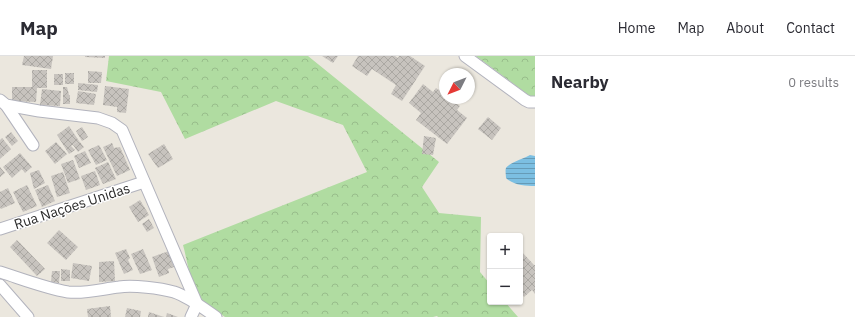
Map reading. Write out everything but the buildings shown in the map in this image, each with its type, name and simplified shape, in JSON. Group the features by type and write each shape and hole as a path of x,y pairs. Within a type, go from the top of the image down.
{"street":[{"path":"465,56 524,100 535,102"},
{"path":"3,102 33,145"},
{"path":"3,102 39,111 98,118 112,122 122,130 197,304 191,317"},
{"name":"Rua Nações Unidas","path":"0,230 144,182"},
{"path":"0,272 68,292 91,292 121,287 142,287 174,292 197,304 216,317"},
{"path":"0,285 28,317"}],"green space":[{"path":"109,56 308,56 439,162 422,187 439,213 481,217 480,272 487,280 487,305 508,305 518,317 225,317 204,302 199,296 193,283 183,245 367,172 343,125 276,101 185,139 161,92 106,81"},
{"path":"476,56 535,56 535,96 531,97"}],"water":[{"path":"530,155 535,156 535,186 516,184 506,178 507,166"}]}
